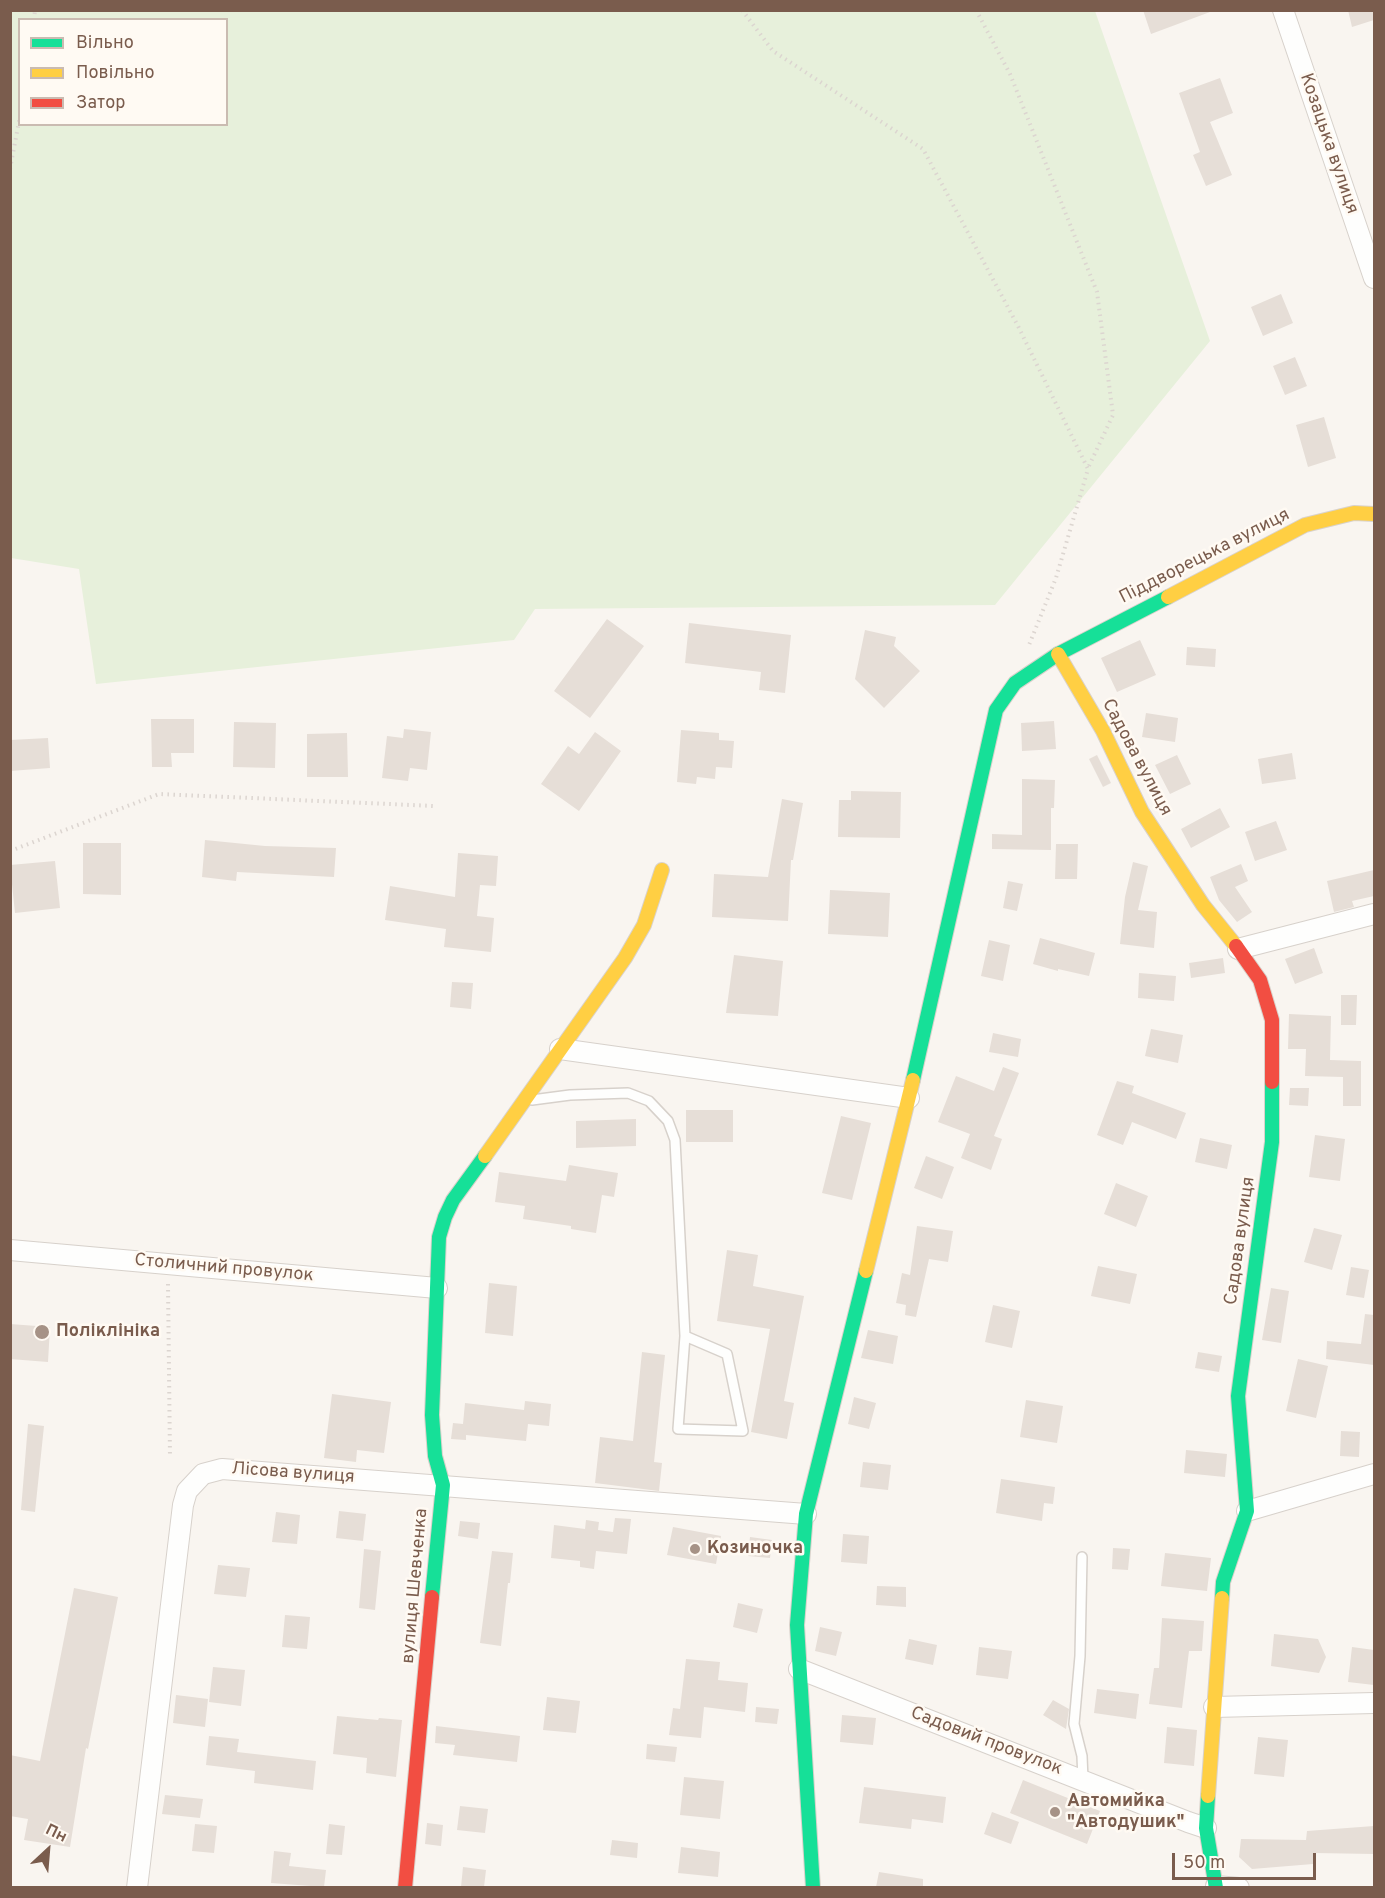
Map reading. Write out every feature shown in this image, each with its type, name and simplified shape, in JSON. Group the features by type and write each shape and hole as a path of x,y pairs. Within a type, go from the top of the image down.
{"street":[{"name":"Козацька вулиця","path":"1283,10 1374,278"},
{"name":"Піддворецька вулиця","path":"813,1887 797,1625 806,1514 909,1098 996,710 1015,682 1058,654 1305,525 1354,513 1374,513"},
{"name":"Садова вулиця","path":"1058,654 1103,731 1142,812 1203,905 1260,980 1272,1020 1272,1142 1238,1396 1247,1511 1223,1582 1206,1828 1216,1887"},
{"name":"вулиця Шевченка","path":"405,1887 443,1485 435,1456 432,1414 439,1237 453,1200 625,958 644,925 662,870"},
{"path":"1238,949 1374,915"},
{"path":"560,1049 909,1098"},
{"name":"Столичний провулок","path":"10,1250 437,1288"},
{"name":"Лісова вулиця","path":"136,1887 182,1517 187,1491 203,1474 222,1469 806,1514"},
{"path":"1247,1511 1374,1474"},
{"name":"Садовий провулок","path":"799,1669 1206,1828"},
{"path":"1214,1707 1374,1703"},
{"path":"1216,1887 1239,1887"}],"lane":[{"path":"523,1101 570,1095 628,1093 649,1101 668,1121 675,1140 686,1336 678,1429 743,1431 727,1354 686,1336"},
{"path":"1082,1557 1080,1656 1074,1725 1082,1756 1083,1780"}],"path":[{"path":"742,10 773,51 923,149 1018,327 1088,469"},
{"path":"976,10 1010,74 1097,292 1113,415 1088,469 1056,578 1027,651"},
{"path":"10,169 18,126"},
{"path":"10,851 159,794 434,806"},
{"path":"168,1284 170,1458"}],"green space":[{"path":"10,11 1095,11 1210,341 995,605 535,609 514,640 96,684 79,569 11,558"}],"building":[{"path":"1143,10 1210,10 1210,12 1151,34"},
{"path":"1348,10 1374,10 1374,20 1352,27"},
{"path":"1220,78 1233,113 1210,122 1232,175 1206,186 1193,155 1200,152 1179,93"},
{"path":"1281,294 1293,323 1263,336 1251,307"},
{"path":"1295,357 1307,386 1285,395 1273,366"},
{"path":"1324,417 1336,458 1308,467 1296,425"},
{"path":"607,619 644,646 590,718 554,691"},
{"path":"689,623 791,635 785,693 759,690 761,672 685,663"},
{"path":"865,630 896,637 894,646 920,671 884,708 855,679"},
{"path":"1140,640 1156,675 1117,692 1101,658"},
{"path":"1187,647 1216,649 1215,667 1186,665"},
{"path":"1146,713 1178,718 1175,742 1142,737"},
{"path":"151,719 194,719 194,753 171,753 172,767 152,767"},
{"path":"1054,721 1056,749 1022,751 1021,723"},
{"path":"234,722 276,723 275,768 233,767"},
{"path":"404,729 431,732 427,770 410,768 408,781 382,778 387,736 403,738"},
{"path":"681,730 719,733 719,740 734,741 732,768 716,767 715,779 697,777 696,784 677,782"},
{"path":"595,732 621,751 579,811 541,784 568,746 579,754"},
{"path":"347,733 348,777 307,777 307,734"},
{"path":"48,738 50,768 10,771 10,740"},
{"path":"1292,753 1296,779 1262,784 1258,759"},
{"path":"1097,755 1111,783 1103,787 1089,759"},
{"path":"1177,755 1191,784 1170,794 1155,765"},
{"path":"1022,779 1055,780 1054,808 1051,808 1051,850 992,849 992,834 1022,835"},
{"path":"851,791 901,792 900,838 838,837 839,800 851,800"},
{"path":"782,799 803,803 793,860 791,860 788,921 712,917 714,874 768,877"},
{"path":"1220,808 1230,827 1191,848 1181,829"},
{"path":"1276,821 1287,850 1255,861 1245,832"},
{"path":"205,840 265,846 336,848 334,877 237,872 236,881 202,877"},
{"path":"83,843 121,843 121,895 83,894"},
{"path":"1056,844 1078,844 1077,879 1055,879"},
{"path":"458,853 498,856 496,886 480,885 477,916 494,918 491,952 444,947 446,929 385,920 390,886 455,897"},
{"path":"55,861 60,908 15,913 10,865"},
{"path":"1133,862 1148,866 1138,910 1157,912 1154,948 1120,944 1125,897"},
{"path":"1241,864 1248,881 1235,887 1252,912 1237,922 1219,900 1210,877"},
{"path":"1374,870 1374,896 1352,901 1354,907 1334,912 1327,881"},
{"path":"1008,881 1023,884 1017,911 1003,908"},
{"path":"830,890 890,893 888,937 828,934"},
{"path":"1040,938 1095,953 1089,976 1033,964"},
{"path":"989,940 1010,945 1003,981 981,976"},
{"path":"1314,948 1323,973 1295,984 1285,959"},
{"path":"734,955 783,961 778,1016 726,1013"},
{"path":"1223,958 1225,973 1191,978 1189,963"},
{"path":"1139,973 1176,976 1174,1001 1138,998"},
{"path":"452,982 473,983 471,1009 450,1007"},
{"path":"1341,995 1357,995 1356,1025 1341,1025"},
{"path":"1289,1014 1331,1016 1330,1060 1361,1061 1361,1106 1343,1106 1343,1077 1305,1076 1306,1049 1288,1049"},
{"path":"1151,1029 1183,1035 1178,1063 1145,1056"},
{"path":"993,1033 1021,1039 1018,1057 989,1052"},
{"path":"1003,1067 1019,1073 994,1136 1002,1139 991,1170 961,1158 970,1134 938,1122 956,1076 994,1091"},
{"path":"1117,1081 1134,1086 1132,1093 1186,1113 1176,1139 1132,1122 1123,1145 1097,1135"},
{"path":"1290,1088 1309,1088 1308,1106 1289,1105"},
{"path":"686,1110 733,1110 733,1142 686,1142"},
{"path":"841,1116 871,1123 852,1200 822,1193"},
{"path":"636,1119 636,1146 576,1148 576,1121"},
{"path":"1315,1135 1345,1139 1340,1181 1309,1177"},
{"path":"1200,1138 1232,1145 1227,1169 1195,1162"},
{"path":"926,1156 954,1167 942,1199 914,1188"},
{"path":"569,1165 618,1173 614,1197 602,1195 596,1233 571,1229 571,1226 523,1219 525,1206 495,1202 499,1172 566,1181"},
{"path":"1116,1183 1148,1196 1136,1227 1104,1214"},
{"path":"917,1226 953,1231 948,1262 929,1259 916,1317 905,1315 906,1305 896,1303 902,1273 910,1275"},
{"path":"1314,1228 1342,1235 1332,1270 1304,1262"},
{"path":"727,1250 758,1255 753,1286 804,1296 784,1401 794,1403 787,1439 751,1432 770,1329 717,1321"},
{"path":"1098,1266 1137,1274 1130,1304 1091,1296"},
{"path":"1351,1267 1369,1270 1364,1298 1346,1295"},
{"path":"489,1283 517,1286 513,1336 485,1333"},
{"path":"1271,1288 1289,1291 1281,1343 1262,1340"},
{"path":"993,1305 1020,1311 1012,1348 985,1342"},
{"path":"1365,1314 1374,1315 1374,1365 1326,1359 1327,1341 1361,1344"},
{"path":"10,1324 50,1327 48,1362 10,1359"},
{"path":"868,1330 898,1336 893,1364 861,1358"},
{"path":"642,1352 665,1355 654,1462 662,1463 659,1491 595,1483 600,1437 633,1441"},
{"path":"1198,1352 1222,1356 1219,1372 1195,1368"},
{"path":"1298,1359 1328,1366 1316,1418 1286,1411"},
{"path":"332,1394 391,1402 384,1453 357,1450 356,1462 324,1458"},
{"path":"854,1397 876,1403 869,1429 848,1424"},
{"path":"1026,1400 1063,1406 1057,1443 1020,1437"},
{"path":"525,1401 551,1404 549,1426 528,1424 526,1441 466,1435 466,1440 451,1439 453,1423 463,1424 465,1403 524,1410"},
{"path":"28,1424 44,1426 35,1512 21,1510"},
{"path":"1341,1431 1360,1432 1359,1457 1340,1456"},
{"path":"1186,1450 1227,1454 1225,1477 1184,1473"},
{"path":"863,1462 891,1465 888,1490 860,1487"},
{"path":"1001,1479 1055,1487 1053,1504 1044,1503 1042,1521 996,1513"},
{"path":"339,1511 366,1514 363,1541 336,1538"},
{"path":"276,1512 300,1515 297,1544 272,1542"},
{"path":"615,1518 631,1519 627,1554 596,1551 594,1569 580,1567 580,1561 551,1558 554,1525 585,1529 586,1520 599,1522 598,1530 613,1532"},
{"path":"460,1521 480,1523 478,1539 458,1536"},
{"path":"673,1527 721,1536 716,1564 667,1555"},
{"path":"843,1534 869,1536 867,1564 841,1562"},
{"path":"750,1537 772,1540 770,1558 748,1556"},
{"path":"1113,1548 1130,1549 1128,1570 1112,1569"},
{"path":"364,1549 381,1551 375,1610 359,1608"},
{"path":"492,1551 513,1553 501,1646 480,1643"},
{"path":"1165,1553 1211,1558 1207,1591 1161,1586"},
{"path":"218,1565 250,1568 246,1597 214,1594"},
{"path":"877,1586 906,1587 906,1607 876,1605"},
{"path":"74,1588 118,1597 88,1749 86,1748 70,1847 24,1840 28,1819 10,1816 10,1755 40,1761"},
{"path":"738,1603 763,1609 757,1633 733,1627"},
{"path":"285,1615 310,1617 307,1649 282,1647"},
{"path":"1162,1618 1204,1621 1202,1651 1189,1651 1182,1708 1149,1704 1154,1668 1159,1668"},
{"path":"820,1627 842,1632 836,1656 815,1651"},
{"path":"1274,1634 1318,1639 1326,1657 1319,1673 1271,1666"},
{"path":"909,1639 937,1645 933,1665 905,1659"},
{"path":"979,1647 1012,1651 1008,1679 976,1675"},
{"path":"1352,1647 1374,1650 1374,1685 1348,1682"},
{"path":"686,1659 720,1662 718,1680 748,1683 745,1712 704,1707 701,1738 669,1735 673,1708 680,1709"},
{"path":"213,1667 245,1670 241,1706 209,1702"},
{"path":"1097,1689 1139,1694 1136,1719 1094,1713"},
{"path":"176,1695 208,1699 205,1727 173,1723"},
{"path":"547,1697 580,1701 576,1733 543,1730"},
{"path":"1053,1700 1069,1709 1066,1729 1043,1715"},
{"path":"756,1707 779,1709 777,1724 755,1722"},
{"path":"842,1715 876,1718 873,1745 840,1742"},
{"path":"337,1716 402,1720 396,1777 366,1773 367,1758 333,1754"},
{"path":"436,1726 520,1736 517,1762 453,1755 455,1745 435,1743"},
{"path":"1167,1727 1197,1730 1194,1766 1164,1763"},
{"path":"209,1736 239,1739 237,1752 316,1761 313,1790 254,1783 255,1771 206,1765"},
{"path":"1258,1737 1288,1740 1284,1777 1254,1774"},
{"path":"647,1744 677,1747 675,1762 646,1759"},
{"path":"684,1777 724,1781 720,1819 680,1815"},
{"name":"Автомийка \"Автодушик\"","path":"1023,1780 1100,1811 1087,1844 1010,1813"},
{"path":"864,1787 946,1797 943,1823 912,1819 911,1829 859,1823"},
{"path":"165,1795 203,1799 200,1818 162,1814"},
{"path":"460,1806 488,1809 485,1833 457,1830"},
{"path":"992,1812 1019,1822 1011,1844 984,1834"},
{"path":"427,1823 443,1825 441,1846 425,1844"},
{"path":"195,1824 217,1826 214,1853 192,1851"},
{"path":"329,1824 345,1826 342,1855 326,1854"},
{"path":"1374,1826 1374,1854 1314,1853 1313,1864 1252,1869 1239,1857 1241,1839 1306,1840 1307,1831"},
{"path":"612,1840 638,1843 637,1858 610,1855"},
{"path":"681,1847 720,1852 718,1877 678,1873"},
{"path":"274,1851 291,1853 289,1866 326,1870 324,1887 271,1883"},
{"path":"463,1867 486,1870 484,1887 461,1887"},
{"path":"879,1872 923,1879 923,1887 876,1887"}],"traffic: fast":[{"path":"913,1080 996,710 1015,683 1058,654 1168,597"},
{"path":"1222,1598 1223,1582 1247,1511 1238,1396 1272,1142 1272,1082"},
{"path":"432,1597 443,1485 435,1456 432,1415 439,1237 453,1200 485,1156"},
{"path":"813,1888 797,1625 806,1514 866,1271"},
{"path":"1208,1796 1206,1828 1216,1888"}],"traffic: slow":[{"path":"1168,597 1305,525 1354,513 1374,514"},
{"path":"1058,654 1103,731 1142,812 1203,905 1236,946"},
{"path":"485,1156 625,958 644,925 662,870"},
{"path":"866,1271 913,1080"},
{"path":"1208,1796 1222,1598"}],"traffic: jam":[{"path":"1236,946 1260,980 1272,1020 1272,1082"},
{"path":"405,1888 432,1597"}],"place":[{"name":"Поліклініка","path":"42,1332"},
{"name":"Козиночка","path":"695,1549"},
{"name":"Автомийка \"Автодушик\"","path":"1055,1812"}]}
